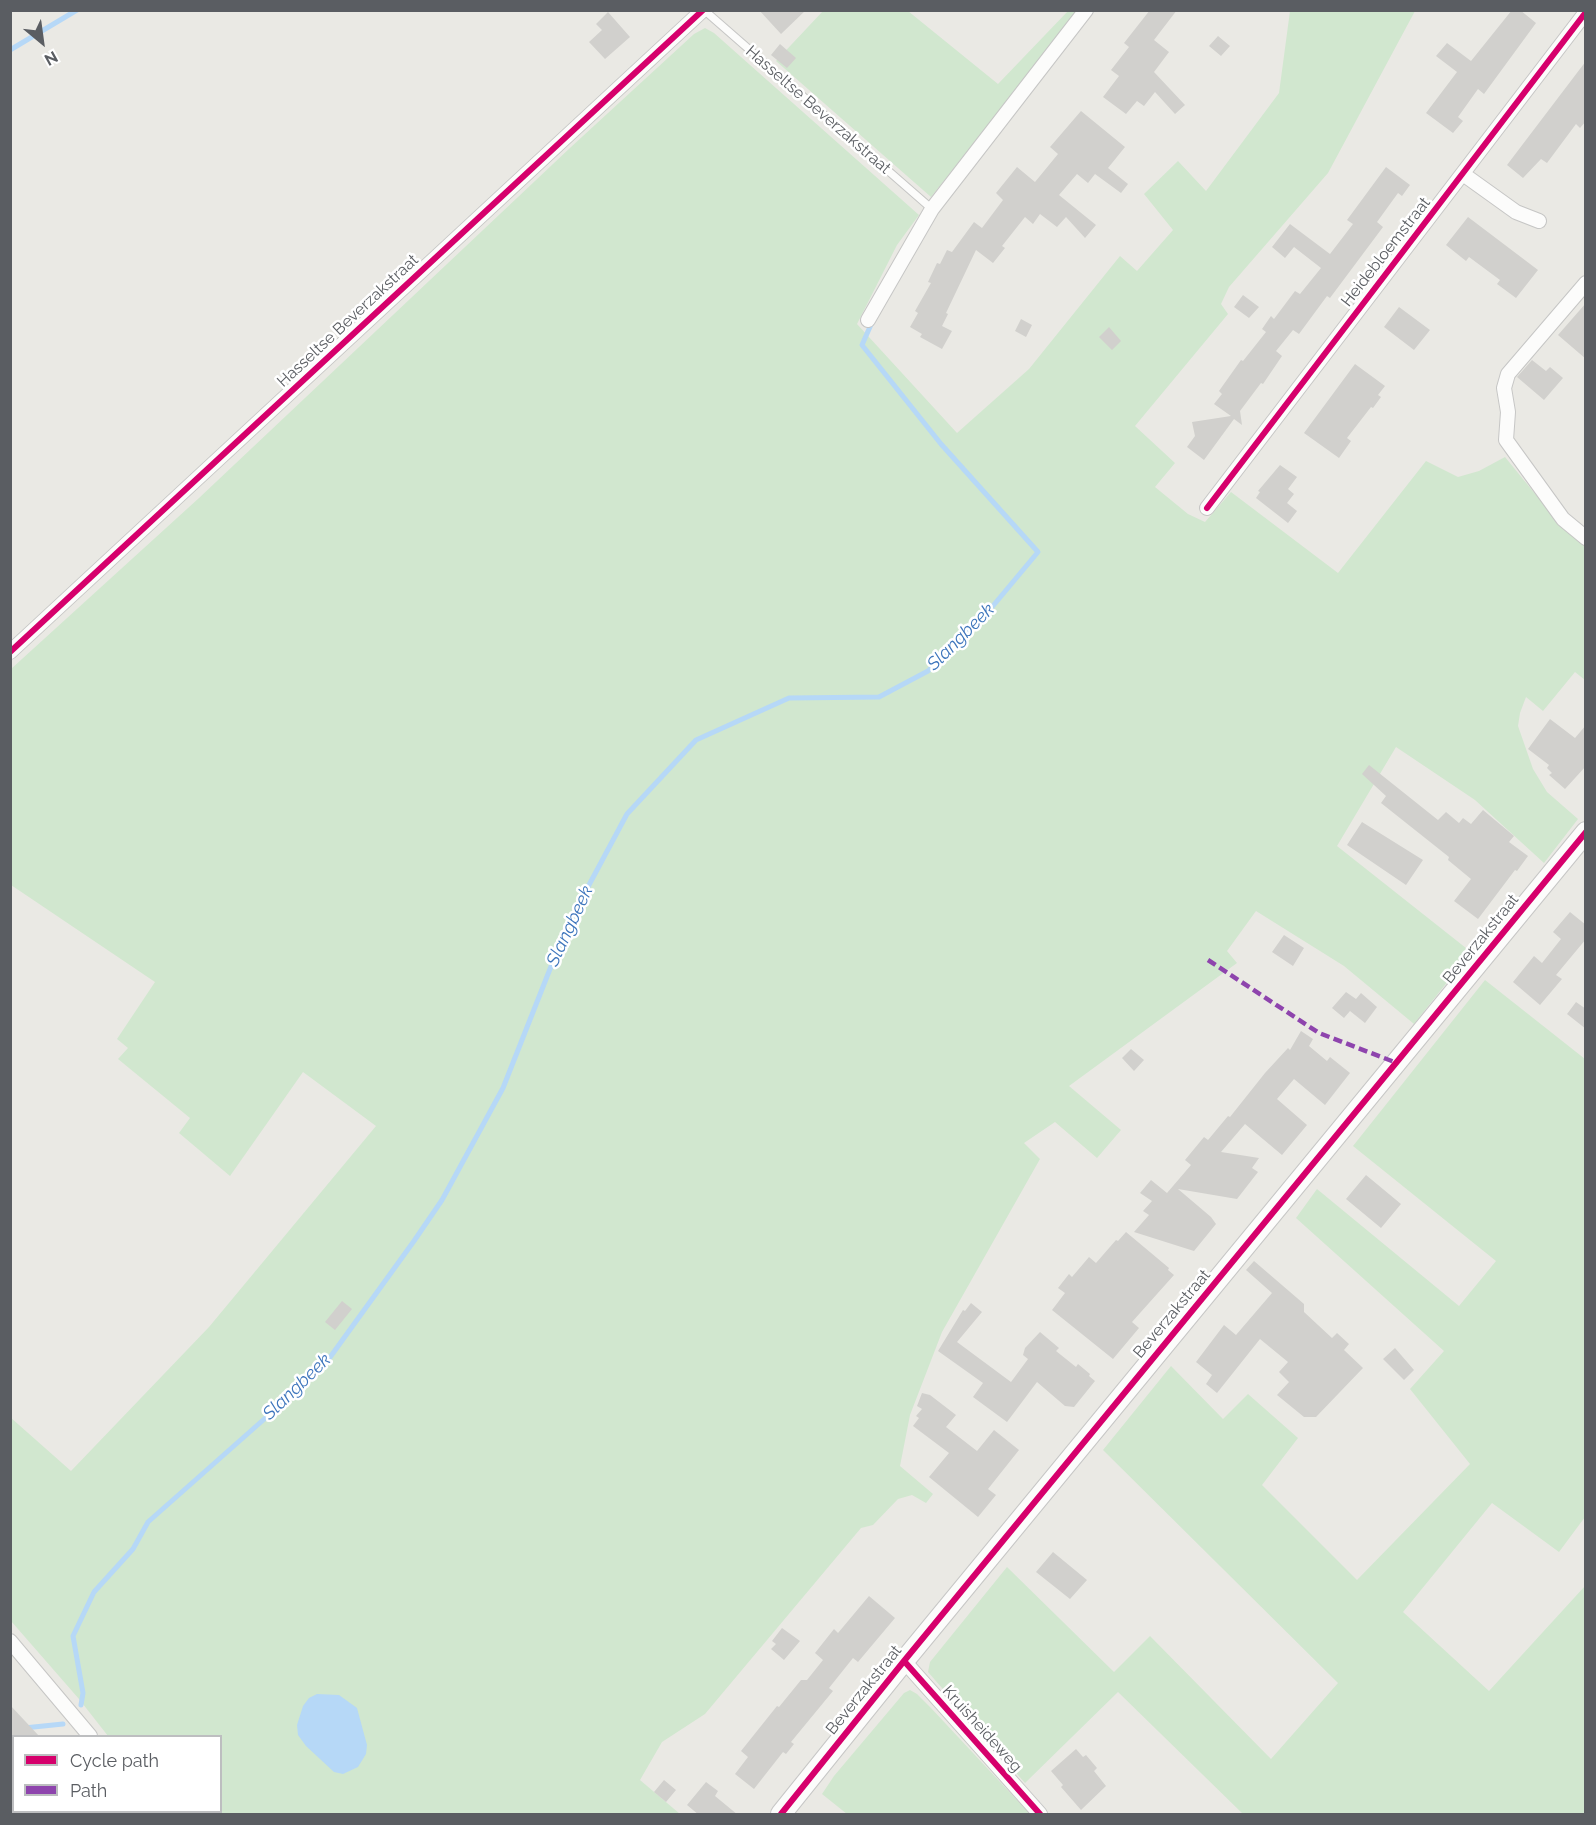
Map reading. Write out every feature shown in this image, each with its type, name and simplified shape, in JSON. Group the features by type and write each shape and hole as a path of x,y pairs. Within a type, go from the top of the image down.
{"street":[{"name":"Hasseltse Beverzakstraat","path":"10,652 703,10"},
{"path":"868,320 932,209 1086,10"},
{"name":"Heidebloemstraat","path":"1207,508 1586,12"},
{"path":"1463,174 1516,212 1539,220"},
{"path":"1586,283 1508,374 1504,388 1508,412 1506,440 1563,519 1586,538"},
{"name":"Beverzakstraat","path":"781,1815 904,1661 1586,832"},
{"path":"10,1641 88,1735"},
{"name":"Kruisheideweg","path":"904,1661 1040,1815"}],"lane":[{"name":"Hasseltse Beverzakstraat","path":"703,10 932,209"}],"green space":[{"path":"823,11 908,11 998,84 1068,11 1079,11 931,197 776,61"},
{"path":"1290,11 1415,11 1328,173 1229,287 1221,304 1228,314 1135,426 1175,463 1155,487 1188,514 1205,522 1231,492 1338,573 1426,461 1458,477 1479,471 1505,457 1545,506 1570,533 1585,545 1585,680 1575,672 1543,711 1526,697 1518,726 1533,769 1547,792 1578,819 1544,863 1475,800 1396,747 1337,846 1471,952 1414,1024 1344,966 1256,911 1227,951 1237,963 1069,1086 1121,1130 1097,1158 1055,1122 1024,1143 1040,1159 942,1332 910,1415 900,1466 933,1494 926,1503 912,1495 898,1499 873,1525 861,1528 705,1714 662,1742 640,1780 680,1814 169,1814 222,1813 222,1735 107,1735 11,1621 10,1417 71,1471 209,1327 376,1126 303,1072 230,1176 179,1133 190,1118 118,1059 128,1048 117,1039 155,982 11,885 11,669 199,498 571,147 694,34 705,28 714,33 919,215 897,245 857,324 957,433 1029,369 1120,256 1137,271 1173,230 1144,194 1178,161 1206,191 1279,93"},
{"path":"1485,980 1585,1059 1585,1517 1559,1552 1492,1503 1403,1612 1489,1691 1585,1586 1585,1814 1243,1814 1118,1692 1025,1783 928,1672 930,1662 1007,1567 1114,1672 1150,1636 1271,1759 1338,1683 1103,1450 1171,1366 1223,1419 1248,1394 1298,1438 1262,1485 1357,1580 1470,1464 1410,1389 1444,1351 1296,1218 1317,1189 1459,1306 1496,1261 1353,1146"},
{"path":"910,1690 931,1708 1030,1814 847,1814 822,1794 834,1776 904,1693"}],"water":[{"path":"317,1694 339,1695 357,1708 367,1745 366,1754 358,1767 343,1774 334,1772 306,1746 298,1735 297,1725 303,1706 309,1698"}],"building":[{"path":"759,10 806,10 781,34"},
{"path":"1150,10 1177,10 1154,40 1169,52 1154,72 1185,105 1175,114 1155,92 1144,106 1137,101 1126,114 1103,97 1119,76 1111,70 1129,47 1124,43"},
{"path":"1512,10 1520,10 1536,23 1484,94 1478,89 1458,117 1463,121 1453,133 1426,113 1457,72 1436,56 1447,43 1471,61"},
{"path":"608,12 630,37 605,59 589,42 602,30 596,24"},
{"path":"1218,36 1230,46 1221,56 1209,46"},
{"path":"780,44 796,58 787,68 771,55"},
{"path":"1586,61 1586,121 1580,128 1576,124 1547,163 1541,159 1523,178 1507,165"},
{"path":"1081,111 1125,147 1108,168 1128,184 1121,193 1095,174 1088,183 1077,174 1059,195 1096,225 1085,238 1066,217 1057,227 1040,214 1033,224 1025,217 1002,246 1005,248 993,263 976,250 946,313 948,314 942,326 952,331 942,349 920,337 922,334 910,327 918,313 915,311 931,283 928,282 937,263 940,264 947,250 952,252 974,222 982,228 1003,200 996,193 1017,167 1035,182 1058,154 1050,147"},
{"path":"1386,167 1410,185 1402,196 1398,193 1377,222 1383,227 1330,298 1327,296 1299,334 1293,330 1276,351 1282,356 1263,384 1261,383 1240,411 1242,425 1234,419 1204,460 1187,447 1195,436 1192,422 1231,416 1214,404 1222,394 1219,391 1241,360 1243,361 1266,332 1262,329 1271,316 1274,319 1295,291 1300,294 1321,268 1294,247 1285,258 1272,247 1290,224 1330,254 1353,224 1347,220"},
{"path":"1468,217 1538,270 1516,298 1497,284 1500,280 1469,257 1466,261 1446,245"},
{"path":"1243,295 1259,307 1249,318 1234,307"},
{"path":"1586,303 1586,359 1558,335"},
{"path":"1399,307 1430,330 1414,350 1384,327"},
{"path":"1021,319 1032,325 1026,337 1015,331"},
{"path":"1109,327 1121,341 1112,350 1099,337"},
{"path":"1532,360 1546,371 1550,367 1563,378 1544,400 1517,377"},
{"path":"1355,364 1385,386 1378,395 1381,397 1373,408 1371,407 1347,438 1351,441 1339,458 1304,433"},
{"path":"1280,465 1297,477 1288,489 1294,494 1287,503 1297,511 1288,523 1256,498 1260,492 1258,491"},
{"path":"1550,719 1575,738 1586,725 1586,766 1565,789 1549,775 1552,773 1547,768 1549,765 1528,749"},
{"path":"1369,765 1438,820 1446,812 1459,823 1463,818 1471,824 1483,810 1514,836 1509,842 1528,856 1478,919 1454,901 1471,879 1448,860 1449,857 1381,803 1386,796 1362,774"},
{"path":"1362,822 1423,860 1406,885 1347,845"},
{"path":"1570,912 1586,925 1586,939 1556,975 1562,979 1540,1005 1513,982 1534,956 1542,963 1561,939 1553,932"},
{"path":"1284,935 1304,948 1293,966 1272,952"},
{"path":"1346,992 1356,999 1361,993 1377,1007 1365,1023 1350,1011 1344,1018 1332,1008"},
{"path":"1576,1002 1586,1009 1586,1029 1567,1014"},
{"path":"1301,1031 1313,1039 1309,1046 1327,1061 1330,1057 1350,1073 1325,1105 1294,1079 1277,1099 1307,1125 1282,1155 1245,1124 1221,1152 1259,1158 1252,1168 1258,1172 1237,1199 1178,1189 1216,1224 1194,1251 1134,1232 1149,1215 1143,1211 1152,1201 1140,1193 1151,1180 1167,1193 1191,1165 1185,1160 1204,1137 1208,1140 1228,1116 1230,1117 1265,1073 1288,1048 1290,1050"},
{"path":"1131,1049 1144,1060 1134,1071 1122,1058"},
{"path":"1366,1175 1401,1204 1381,1228 1346,1199"},
{"path":"1126,1232 1169,1268 1168,1270 1174,1275 1132,1322 1139,1328 1113,1359 1052,1310 1065,1293 1058,1288 1069,1274 1072,1277 1089,1257 1096,1263"},
{"path":"1254,1261 1304,1304 1304,1312 1332,1338 1337,1333 1349,1344 1344,1350 1363,1368 1316,1417 1304,1417 1277,1395 1289,1382 1279,1372 1288,1362 1260,1339 1217,1393 1206,1384 1212,1375 1196,1362 1224,1325 1236,1335 1272,1293 1246,1270"},
{"path":"342,1301 352,1309 335,1330 325,1322"},
{"path":"971,1303 982,1312 957,1342 1011,1382 1028,1359 1023,1355 1025,1348 1040,1332 1059,1348 1056,1351 1076,1367 1078,1364 1095,1381 1074,1407 1065,1406 1037,1382 1007,1422 973,1397 983,1383 938,1351 963,1310 965,1311"},
{"path":"1395,1348 1414,1370 1404,1380 1383,1359"},
{"path":"922,1393 930,1395 956,1415 946,1427 977,1451 994,1430 1019,1450 988,1489 996,1495 978,1517 929,1477 949,1453 913,1426 919,1418 916,1416 922,1409 917,1406"},
{"path":"1053,1552 1087,1580 1070,1599 1036,1572"},
{"path":"869,1596 895,1618 858,1662 853,1658 829,1688 833,1691 791,1742 794,1744 786,1754 783,1752 754,1789 735,1774 748,1757 741,1751 777,1706 779,1707 801,1680 807,1680 823,1660 815,1653 834,1629 838,1633"},
{"path":"782,1628 800,1641 784,1660 771,1649 776,1644 772,1641"},
{"path":"10,1705 38,1735 12,1735 10,1737"},
{"path":"1076,1749 1083,1757 1086,1755 1097,1768 1094,1771 1106,1786 1081,1810 1061,1787 1063,1785 1051,1771"},
{"path":"664,1780 676,1790 666,1802 654,1792"},
{"path":"706,1782 718,1791 715,1796 738,1815 699,1815 687,1805"}],"waterway":[{"path":"10,50 77,10"},
{"name":"Slangbeek","path":"81,1705 83,1693 73,1636 94,1592 133,1549 148,1522 323,1367 414,1241 442,1200 503,1088 567,926 627,814 696,740 789,698 879,697 928,671 987,613 1038,552 941,444 862,345 873,320"},
{"name":"Slangbeek","path":"24,1728 63,1724"}],"marked path":[{"path":"1208,960 1319,1033 1397,1063"}],"cycle path":[{"path":"10,652 703,10"},
{"path":"1207,508 1586,12"},
{"path":"781,1814 904,1661 1586,832"},
{"path":"904,1661 1040,1814"}]}
